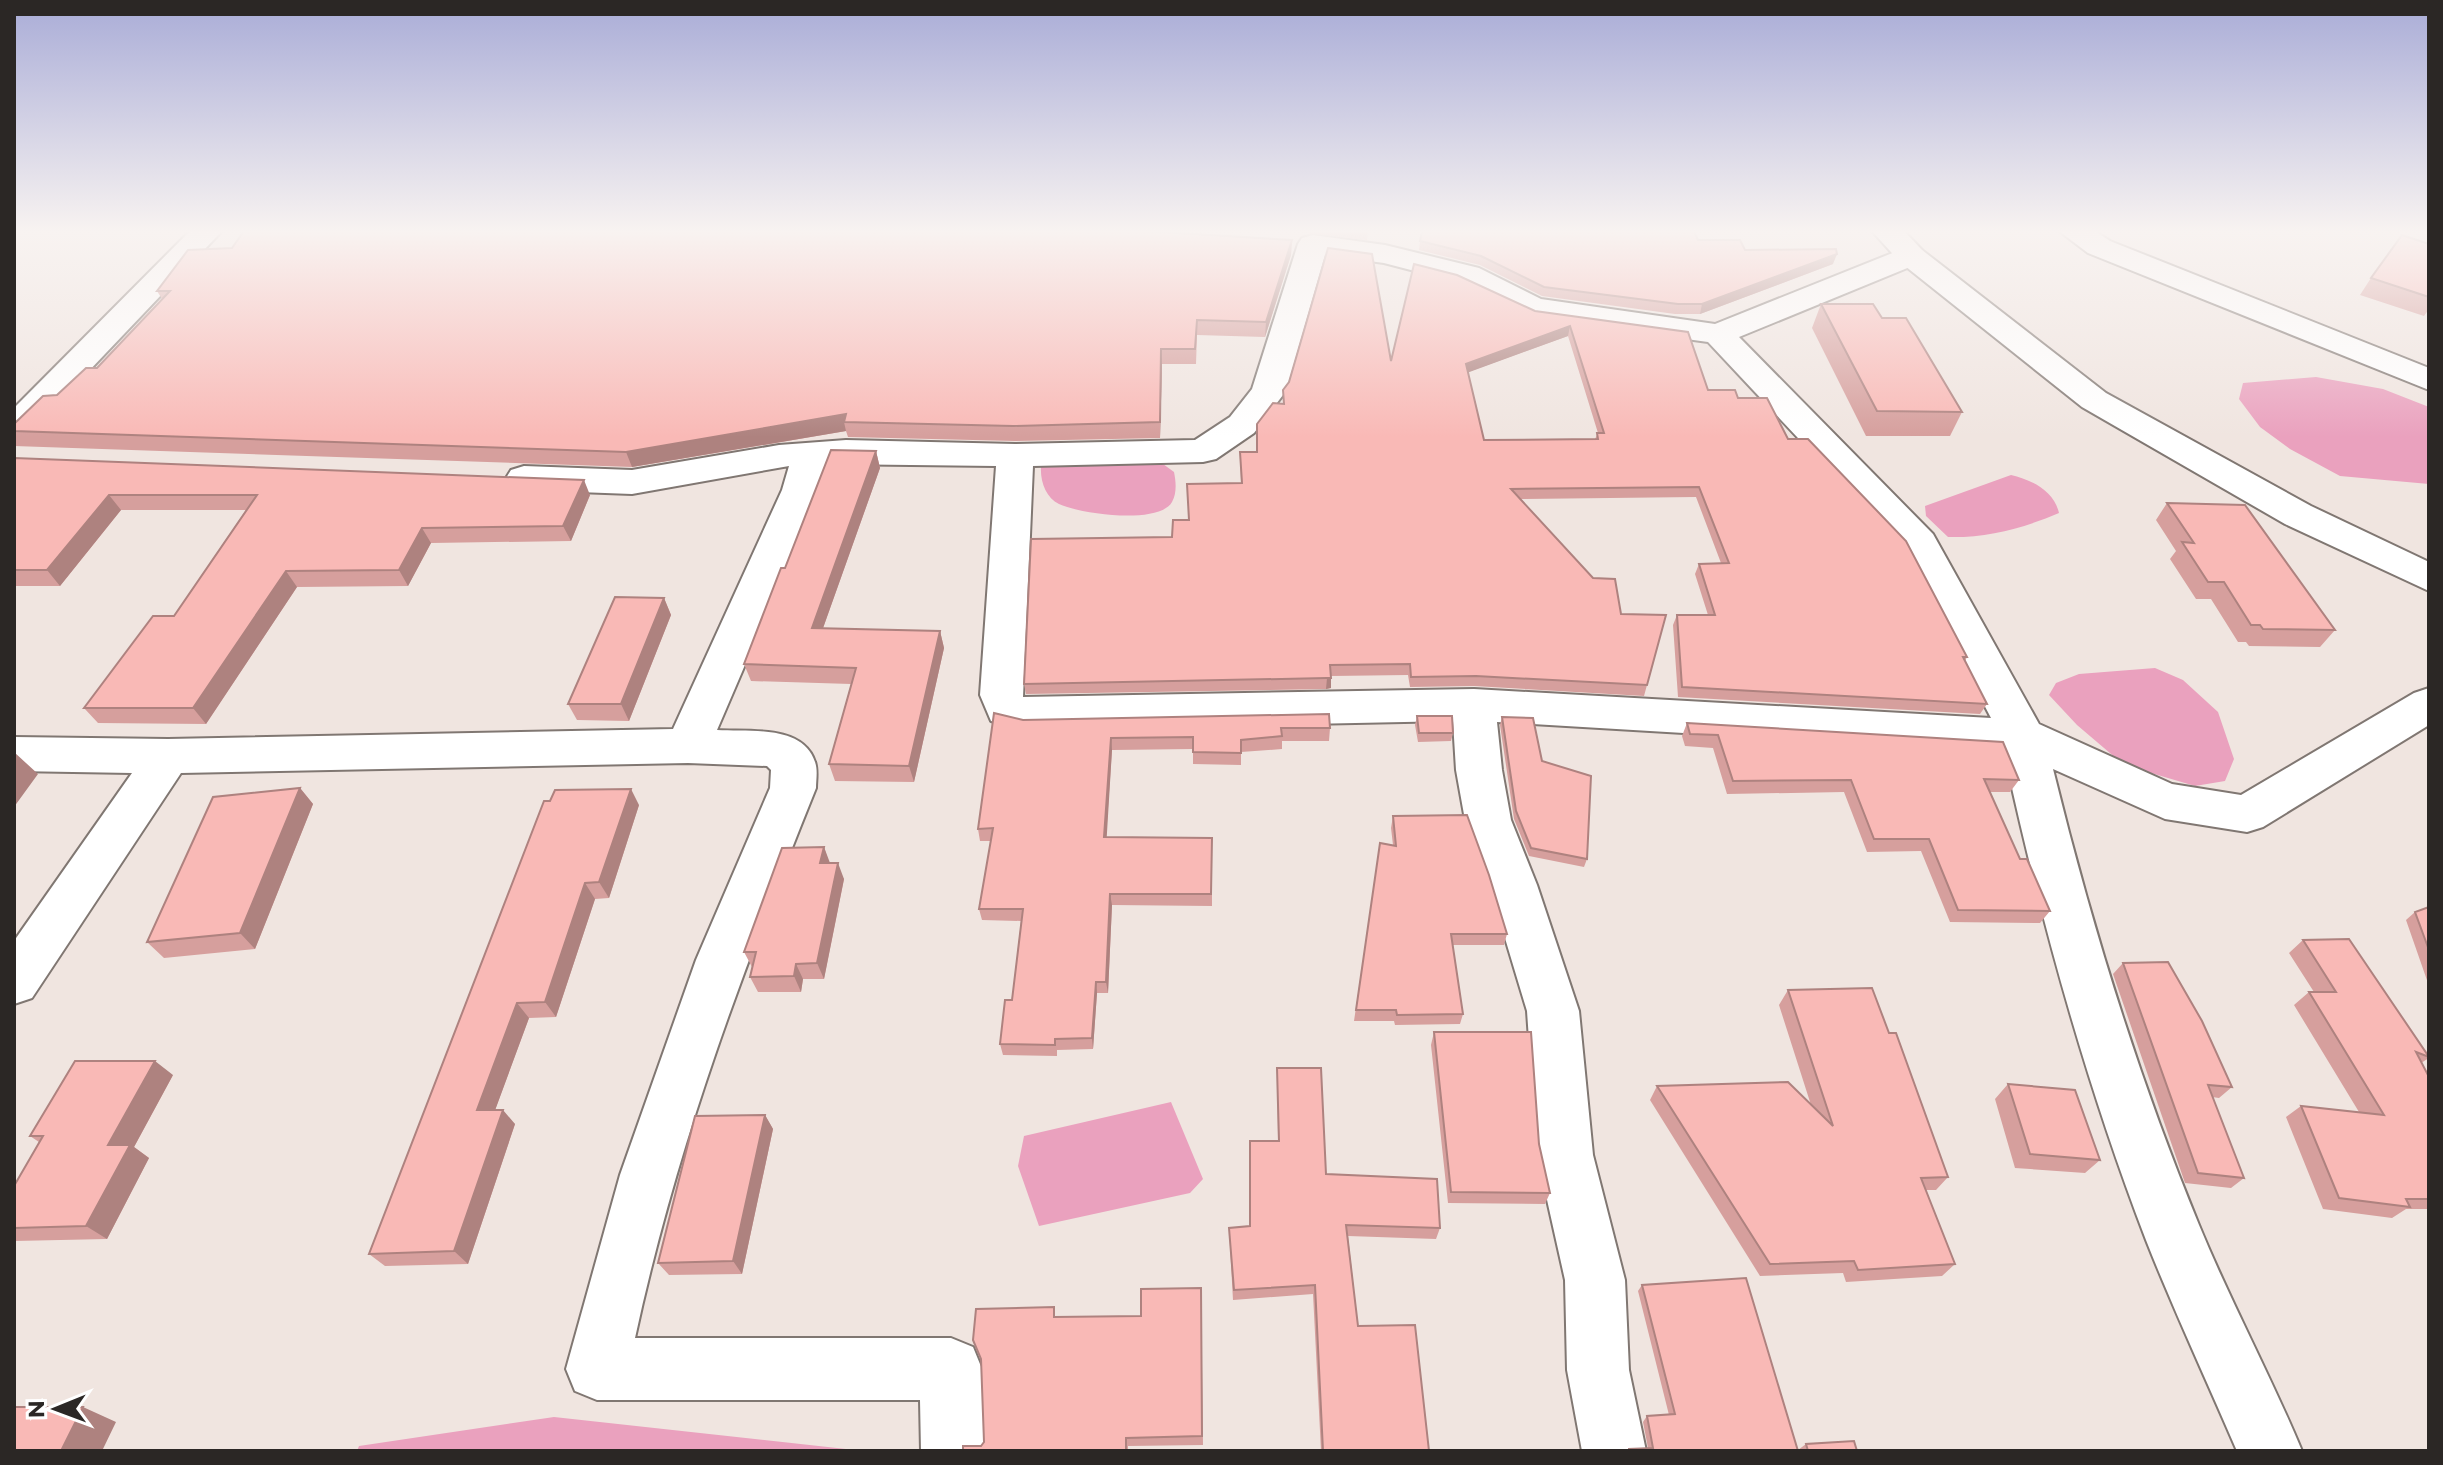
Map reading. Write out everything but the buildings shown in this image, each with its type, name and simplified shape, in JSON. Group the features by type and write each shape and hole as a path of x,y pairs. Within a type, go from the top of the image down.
{"street":[{"path":"14,428 140,299"},
{"path":"489,477 632,482 779,456 846,451 1015,455 1203,451 1242,425 1269,391 1287,299"},
{"path":"1516,299 1533,308 1718,334 1788,299"},
{"path":"1968,299 2094,400 2298,515 2429,578"},
{"path":"2229,299 2429,380"},
{"path":"1718,334 1919,543 2023,736 2059,892 2122,1096 2175,1239 2270,1451"},
{"path":"688,746 801,490 811,453"},
{"path":"1015,455 1001,695 1006,710 1025,714 1474,705 2023,736 2165,801 2247,814 2429,704"},
{"path":"1474,705 1479,770 1488,820 1513,885 1553,1011 1565,1155 1595,1280 1598,1370 1614,1451"},
{"path":"14,754 168,756 688,746 778,750 794,764 793,788 713,982 666,1116 622,1258 597,1369 951,1369 953,1451"},
{"path":"14,982 168,756"}],"shaded area":[{"path":"2316,377 2383,389 2429,407 2429,484 2340,476 2290,449 2260,427 2239,399 2243,383"},
{"path":"1052,462 1163,464 1174,472 1175,495 1164,509 1136,515 1101,514 1069,508 1054,501 1045,488 1041,467"},
{"path":"2011,475 2041,488 2052,498 2059,513 2005,531 1963,537 1948,537 1926,516 1925,506"},
{"path":"2155,668 2183,680 2218,712 2234,759 2225,781 2195,786 2124,765 2077,725 2049,695 2056,683 2079,674"},
{"path":"1171,1102 1203,1179 1190,1193 1039,1226 1018,1166 1024,1136"},
{"path":"554,1417 864,1451 357,1451 359,1446"}]}
